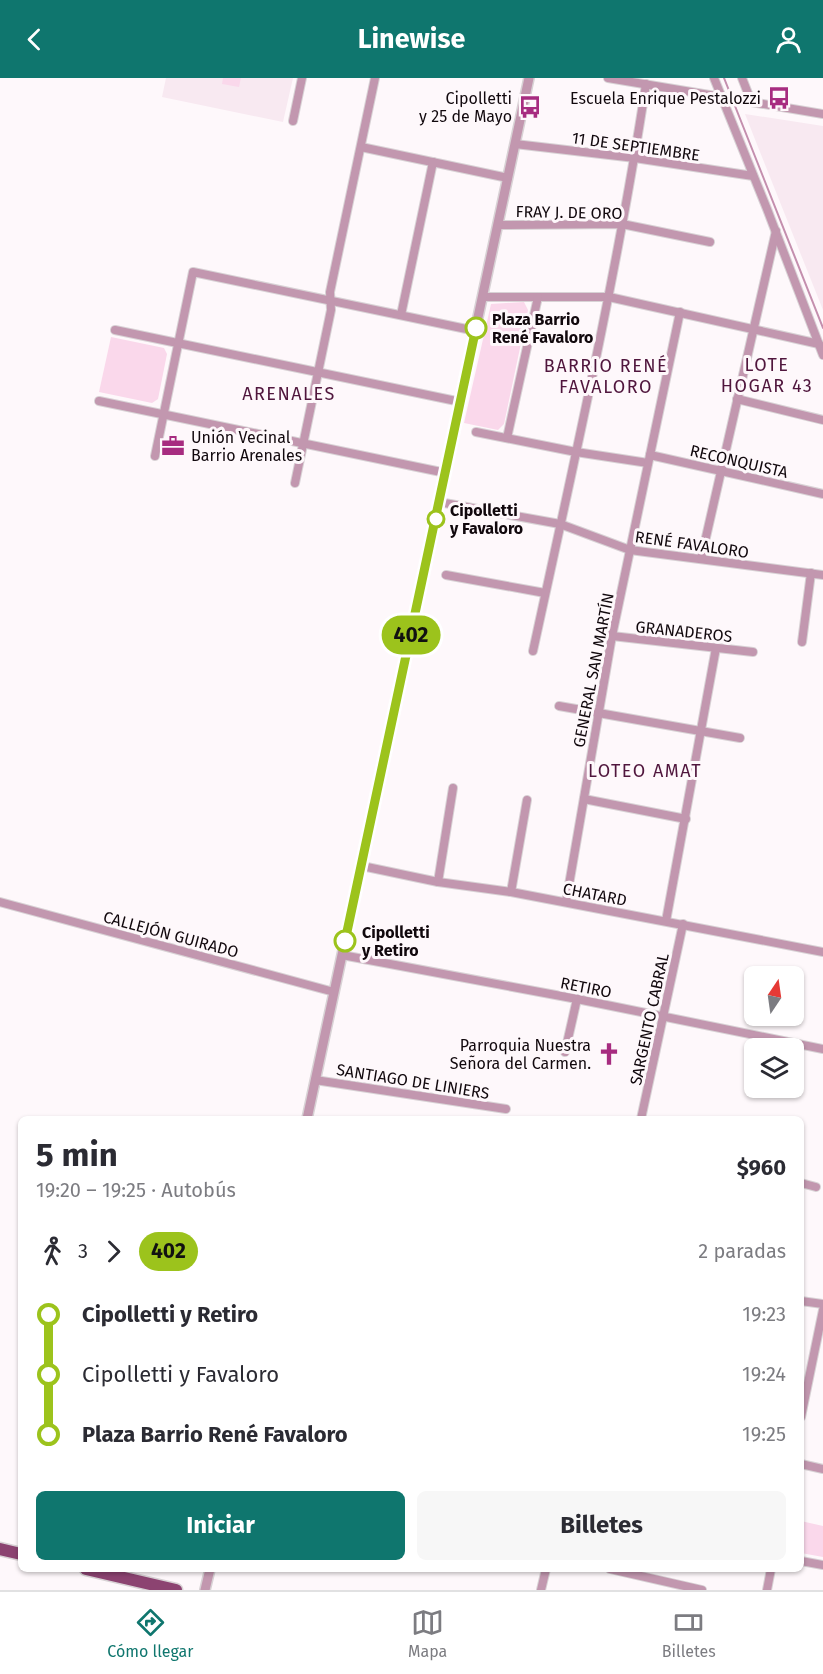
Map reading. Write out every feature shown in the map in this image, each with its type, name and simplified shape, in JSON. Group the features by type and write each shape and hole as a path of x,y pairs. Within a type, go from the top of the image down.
{"main road":[{"path":"0,1549 18,1553"},
{"path":"99,1572 176,1590"}],"street":[{"path":"293,121 302,78"},
{"path":"295,483 331,310 330,292 375,78"},
{"path":"308,1116 529,78"},
{"path":"608,78 823,114"},
{"path":"714,78 823,355"},
{"path":"742,78 752,101"},
{"path":"533,651 609,297 635,158 646,84"},
{"name":"11 DE SEPTIEMBRE","path":"515,144 635,158 753,176"},
{"path":"361,147 508,178"},
{"path":"401,315 433,162"},
{"name":"FRAY J. DE ORO","path":"498,225 622,225 710,242"},
{"path":"701,559 776,231"},
{"path":"155,456 194,272 476,331"},
{"path":"483,297 609,297 819,344"},
{"path":"507,438 538,297"},
{"name":"GENERAL SAN MARTÍN","path":"566,902 612,636 680,312"},
{"path":"115,330 461,402"},
{"path":"737,399 823,420"},
{"path":"99,401 446,473"},
{"name":"RECONQUISTA","path":"476,432 576,452 649,459 721,471 823,494"},
{"name":"RENÉ FAVALORO","path":"439,502 560,525 630,550 823,575"},
{"path":"802,642 811,573"},
{"path":"446,575 545,593"},
{"name":"GRANADEROS","path":"612,636 753,652"},
{"path":"666,921 716,648"},
{"path":"559,705 740,738"},
{"path":"438,882 453,788"},
{"path":"584,799 686,819"},
{"path":"511,892 528,800"},
{"name":"CHATARD","path":"362,866 438,882 566,902 823,952"},
{"name":"CALLEJÓN GUIRADO","path":"0,902 334,992"},
{"name":"SARGENTO CABRAL","path":"642,1116 683,924"},
{"name":"RETIRO","path":"342,955 577,999 823,1049"},
{"path":"565,1052 577,999"},
{"name":"SANTIAGO DE LINIERS","path":"315,1080 506,1109"},
{"path":"804,1184 816,1187"},
{"path":"804,1301 823,1304"},
{"path":"804,1403 823,1310"},
{"path":"804,1465 823,1469"},
{"path":"804,1562 823,1566"},
{"path":"205,1590 209,1572"},
{"path":"541,1590 545,1572"},
{"path":"623,1572 702,1590"},
{"path":"767,1590 770,1572"}],"shaded area":[{"path":"166,78 293,78 283,122 162,97"},
{"path":"223,78 241,78 239,87 222,84"},
{"path":"745,114 823,126 823,310 758,147"},
{"path":"524,302 528,310 504,424 498,430 464,423 491,304"},
{"path":"111,337 164,348 167,354 158,399 152,403 99,392"},
{"path":"804,1522 823,1526 823,1557 804,1554"}],"waterway":[{"path":"724,78 730,93"},
{"path":"735,106 823,328"}],"bus line":[{"name":"402","path":"345,941 476,328"}],"place":[{"name":"Escuela Enrique Pestalozzi","path":"779,98"},
{"name":"Cipolletti y 25 de Mayo","path":"530,107"},
{"name":"Plaza Barrio René Favaloro","path":"476,328"},
{"name":"Unión Vecinal Barrio Arenales","path":"173,446"},
{"name":"Cipolletti y Favaloro","path":"436,519"},
{"name":"Cipolletti y Retiro","path":"345,941"},
{"name":"Parroquia Nuestra Señora del Carmen.","path":"609,1054"}],"district":[{"name":"LOTE HOGAR 43","path":"767,375"},
{"name":"BARRIO RENÉ FAVALORO","path":"606,376"},
{"name":"ARENALES","path":"289,394"},
{"name":"LOTEO AMAT","path":"645,771"}]}
